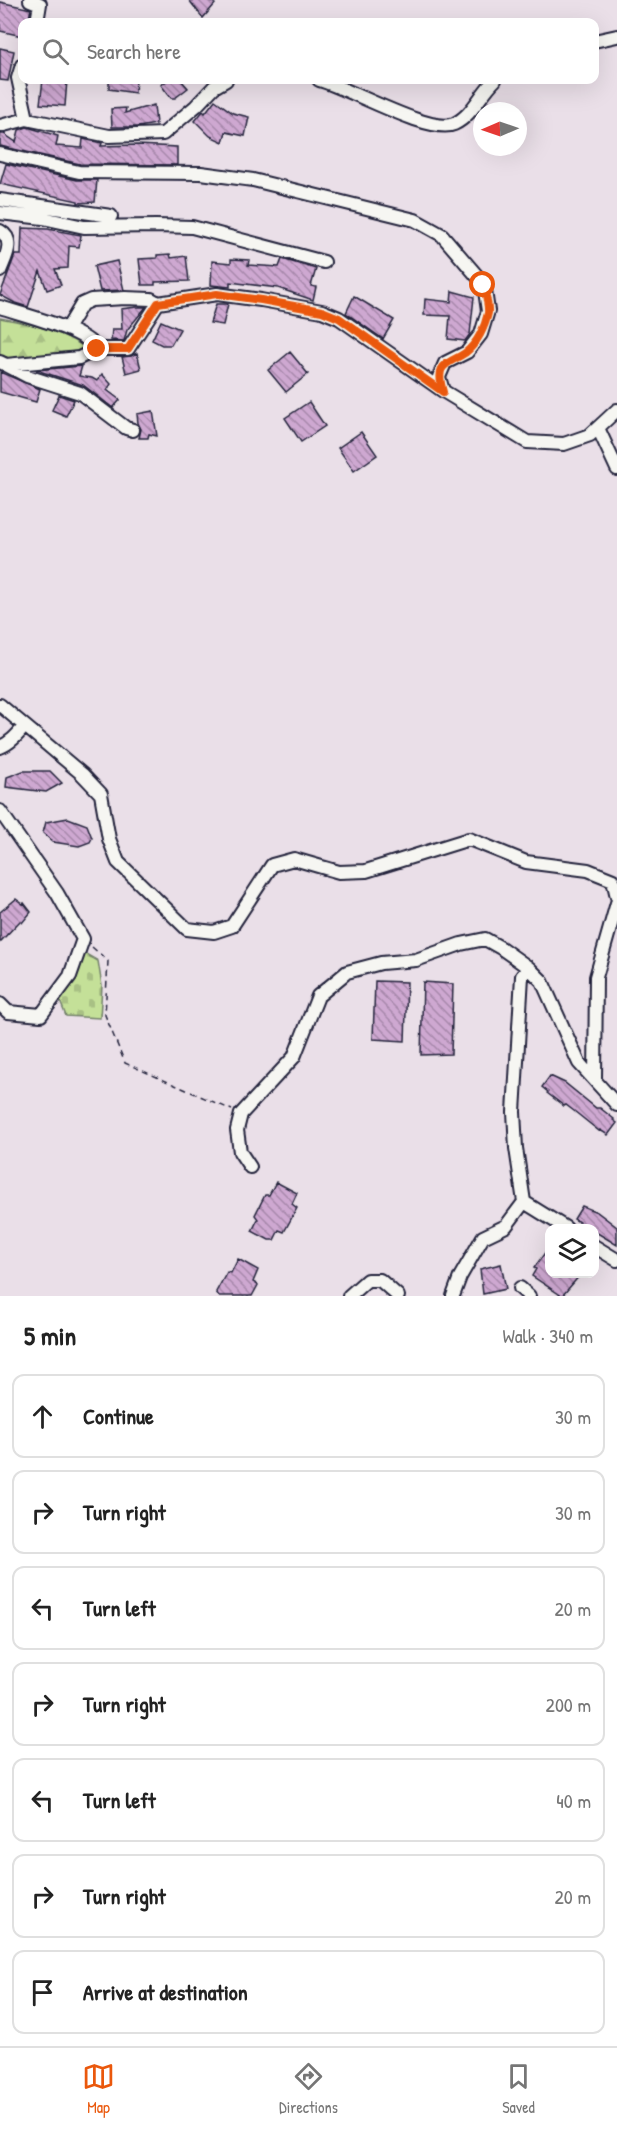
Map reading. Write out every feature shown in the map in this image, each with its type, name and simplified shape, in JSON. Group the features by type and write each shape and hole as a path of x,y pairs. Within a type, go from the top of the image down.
{"street":[{"path":"30,0 40,4 38,18"},
{"path":"599,40 617,36"},
{"path":"19,84 27,119"},
{"path":"0,126 27,119 110,136 163,134 219,84"},
{"path":"329,84 421,122 446,126 455,124 464,117 492,84"},
{"path":"0,154 78,172 201,173 254,180 415,220 442,235 483,285 488,311 481,334 467,352 445,363 439,377 443,392"},
{"path":"0,200 111,216"},
{"path":"0,213 43,218 84,227 192,227 324,262"},
{"path":"0,231 8,240 8,251 0,271"},
{"path":"67,329 82,304 91,300 151,299 158,303 217,294 261,300 322,311 339,318 443,392 527,442 564,444 590,435 617,410"},
{"path":"3,364 79,358 97,349 128,349 158,303"},
{"path":"0,307 67,329 94,343 97,349"},
{"path":"3,364 27,376 80,393 126,428 133,430"},
{"path":"598,428 617,469"},
{"path":"0,705 82,774 101,794 109,839 118,862 187,929 214,932 232,926 272,865 294,859 339,872 366,872 469,839 526,862 588,870 613,880 617,897"},
{"path":"0,747 15,737 25,726"},
{"path":"0,1004 8,1012 42,1015 70,976 84,939 57,892 1,815"},
{"path":"595,1080 596,977 617,903"},
{"path":"250,1167 240,1152 238,1141 237,1130 241,1114 294,1057 318,996 347,972 381,963 416,960 461,944 485,939 529,968 542,981 579,1063 617,1105"},
{"path":"453,1296 460,1277 483,1237 506,1226 524,1202 516,1148 514,1112 522,976 529,968"},
{"path":"524,1202 560,1224"},
{"path":"599,1249 617,1260"},
{"path":"349,1296 368,1280 380,1280 398,1296"}],"path":[{"path":"84,939 108,961 105,1014 125,1063 241,1114"}],"green space":[{"path":"0,318 35,325 68,337 88,350 2,359 0,358"},
{"path":"84,953 98,961 102,986 100,1018 66,1016 60,1001"}],"building":[{"path":"189,0 210,0 215,4 203,18"},
{"path":"0,2 31,9 29,18 18,18 18,35 0,31"},
{"path":"0,48 14,51 8,81 0,80"},
{"path":"42,84 67,84 65,106 40,104"},
{"path":"109,84 136,84 135,93 109,89"},
{"path":"184,84 188,88 175,98 171,98 161,85"},
{"path":"215,100 233,113 249,117 245,136 226,132 223,142 210,136 195,121"},
{"path":"154,105 156,124 112,127 111,109 126,108 125,113"},
{"path":"27,127 58,136 56,146 82,148 83,139 102,143 101,146 177,147 177,165 80,164 0,146 0,134 16,142 19,130"},
{"path":"6,164 77,180 97,180 95,202 78,203 78,201 0,184"},
{"path":"22,228 48,229 81,235 79,247 69,246 68,268 55,269 61,285 47,290 40,271 28,307 0,295 15,255 21,255"},
{"path":"170,254 171,258 186,256 189,281 155,282 155,285 142,285 139,259 157,258 157,255"},
{"path":"231,259 249,260 248,265 279,267 282,259 316,269 311,286 316,287 313,300 278,288 230,282 230,287 211,285 212,261 231,263"},
{"path":"117,261 124,290 100,291 94,266"},
{"path":"452,291 474,297 470,334 465,341 448,339 450,316 424,315 425,299 451,302"},
{"path":"354,296 394,320 383,339 346,313"},
{"path":"216,304 228,304 223,325 210,323"},
{"path":"146,307 127,330 124,341 111,340 112,329 122,329 121,309"},
{"path":"161,321 180,329 171,345 162,345 152,340"},
{"path":"290,352 308,374 286,392 268,370"},
{"path":"137,353 141,369 126,373 122,357"},
{"path":"82,366 79,376 97,381 102,374 111,384 107,390 120,400 113,408 83,385 36,370"},
{"path":"0,372 40,389 36,402 0,392"},
{"path":"59,395 74,400 66,416 52,410"},
{"path":"309,402 325,426 301,442 285,418"},
{"path":"153,411 157,436 149,434 148,438 139,438 141,429 137,414"},
{"path":"361,432 377,455 354,471 338,448"},
{"path":"23,771 50,771 62,783 46,792 6,787 7,777"},
{"path":"68,818 87,825 92,838 90,842 79,846 53,842 43,833 46,822"},
{"path":"16,899 24,903 31,912 0,942 0,912"},
{"path":"375,981 407,982 405,1041 373,1039"},
{"path":"423,982 453,984 451,1054 421,1055"},
{"path":"550,1076 565,1083 614,1119 617,1123 608,1135 599,1131 547,1093 542,1087"},
{"path":"276,1182 297,1193 292,1204 297,1208 284,1232 279,1230 274,1240 269,1240 252,1231 258,1219 255,1215 265,1195 269,1195"},
{"path":"582,1206 597,1212 617,1227 617,1245 599,1234 599,1224 582,1224 574,1219"},
{"path":"545,1253 545,1278 578,1278 562,1296 532,1276 536,1269 534,1268"},
{"path":"238,1259 258,1270 253,1282 258,1285 252,1296 219,1296 216,1292 227,1272 231,1273"},
{"path":"501,1264 506,1289 483,1294 480,1269"}],"route":[{"path":"97,349 128,349 158,303 217,294 322,311 339,318 443,392 439,377 445,363 467,352 481,334 488,311 483,285"}]}
